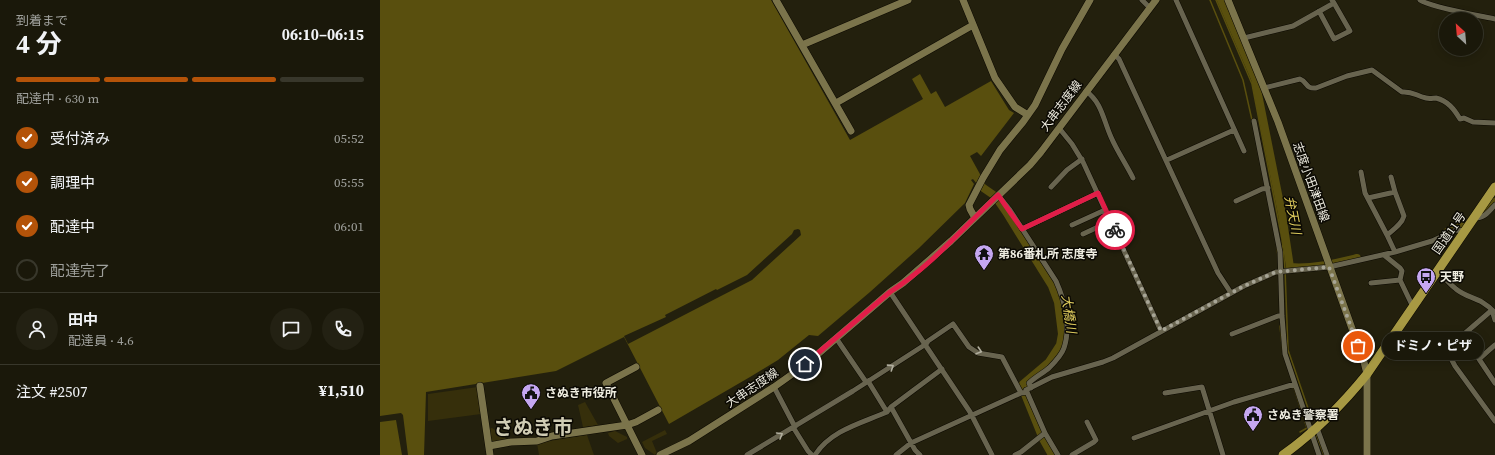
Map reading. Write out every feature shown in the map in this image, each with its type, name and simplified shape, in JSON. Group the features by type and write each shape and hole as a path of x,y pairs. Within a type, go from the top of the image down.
{"highway":[{"name":"国道11号","path":"1283,455 1314,430 1350,394 1367,374 1495,187"}],"main road":[{"path":"776,0 851,131"},
{"path":"802,45 908,0"},
{"path":"963,0 995,78 1015,107 1028,115"},
{"name":"大串志度線","path":"975,218 969,205 978,187 1000,150 1028,115 1034,105 1062,49 1090,0"},
{"name":"大串志度線","path":"663,454 688,441 774,387 805,364 924,265 1030,165 1156,0"},
{"name":"志度小田津田線","path":"1228,0 1264,88 1363,359 1367,374 1367,455"},
{"path":"836,103 973,25"},
{"path":"636,367 606,383 642,455"},
{"path":"480,386 490,455"},
{"path":"489,446 511,442 537,441 552,436 627,425 636,422 658,410"}],"street":[{"path":"1142,0 1150,8"},
{"path":"1176,0 1244,151"},
{"path":"1420,0 1424,3 1437,7 1495,19"},
{"path":"1244,38 1293,26 1333,2 1350,31 1334,39 1319,11"},
{"path":"1114,54 1119,59 1218,273 1230,293"},
{"path":"1264,88 1300,79 1304,80 1307,86 1316,88 1347,76 1372,70 1402,92 1410,91 1427,98 1435,98 1444,101 1452,106 1460,118 1473,122 1495,123"},
{"path":"1086,91 1094,97 1099,104 1112,138 1133,178"},
{"path":"1254,121 1280,252 1285,354 1295,384 1314,430 1327,455"},
{"path":"1059,128 1082,159 1161,331"},
{"path":"1166,160 1234,130"},
{"path":"1050,187 1082,159"},
{"path":"1361,172 1368,198 1395,252"},
{"path":"1387,235 1404,218 1391,177"},
{"path":"1236,201 1262,189 1268,188"},
{"path":"1368,198 1396,192"},
{"path":"1022,229 1098,193"},
{"path":"996,196 1022,229 1056,281 1062,293 1067,325 1064,349 1049,367 1029,383 1029,390 1045,434 1058,455"},
{"path":"1475,218 1482,218 1495,205"},
{"path":"1072,225 1105,210"},
{"path":"1083,234 1111,222"},
{"path":"896,455 911,443 1029,390 1052,377 1103,362 1230,293 1262,278 1281,271 1329,267 1384,255 1432,241 1456,230 1466,231"},
{"path":"1384,255 1402,271 1400,280 1413,306"},
{"path":"1437,272 1444,276 1456,290 1481,301 1494,311 1495,320"},
{"path":"1371,284 1400,280"},
{"path":"890,292 926,344 971,415 992,455"},
{"path":"1494,311 1447,346 1446,349 1455,366 1495,421"},
{"path":"1232,334 1278,316 1282,316"},
{"path":"747,455 867,382 926,344 928,340 953,324 969,347 978,353 1002,357 1021,393"},
{"path":"1463,335 1495,383"},
{"path":"836,338 867,382 889,409 915,450 920,455"},
{"path":"1479,359 1495,345"},
{"path":"815,455 820,447 832,437 889,409 942,369"},
{"path":"1134,438 1209,411 1295,384"},
{"path":"774,387 794,427 808,451 812,455"},
{"path":"1165,393 1202,387 1223,455"},
{"path":"1072,455 1096,440 1087,422"},
{"path":"1314,430 1319,455"},
{"path":"1015,455 1045,434"}],"shaded area":[{"path":"380,0 771,0 850,140 923,99 912,79 920,74 931,94 936,91 945,107 991,81 1009,110 1014,113 981,156 977,152 970,156 981,176 977,184 973,179 971,180 974,184 965,203 919,248 818,336 809,335 778,360 669,424 624,337 556,371 426,392 424,455 380,455"},
{"path":"478,387 481,414 428,421 428,394"},
{"path":"585,402 598,425 583,427 578,405"},
{"path":"492,428 505,436 506,440 495,442 491,440 488,429"},
{"path":"665,430 667,434 652,441 657,453 655,455 645,448 642,442"},
{"path":"615,431 627,437 627,439 618,443 609,436 608,433"},
{"path":"587,435 594,455 539,455 537,443"}],"pier":[{"path":"794,230 800,230 801,235 752,280 628,344 624,336 666,317 665,315 747,275 792,234"},
{"path":"401,413 403,415 408,455 402,455 396,420 380,422 380,416"}],"waterway":[{"path":"1210,0 1243,80 1252,120"},
{"path":"1216,0 1252,84 1282,239 1285,269 1288,350 1311,417"},
{"name":"弁天川","path":"1221,0 1255,79 1282,214 1290,267 1332,264 1357,258"},
{"name":"大橋川","path":"979,179 982,187 995,196 1006,212 1052,286 1058,302 1062,334 1060,345 1049,362 1023,384 1022,387 1043,439 1052,455"},
{"path":"1482,214 1495,202"},
{"name":"弁天川","path":"1447,232 1461,226"},
{"path":"1277,248 1278,256"},
{"path":"1280,326 1283,354"},
{"path":"1294,388 1307,428 1300,432"},
{"path":"1316,434 1324,455"}],"way so far":[{"path":"1115,230 1161,331 1244,286 1276,272 1282,270 1302,270 1329,267 1358,346"}],"place":[{"name":"第86番札所 志度寺","path":"984,271"},
{"name":"天野","path":"1426,294"},
{"name":"ドミノ・ピザ","path":"1358,346"},
{"name":"さぬき市役所","path":"531,410"},
{"name":"さぬき警察署","path":"1253,432"}],"district":[{"name":"さぬき市","path":"533,427"}],"route":[{"path":"805,364 951,241 998,195 1022,229 1098,193 1115,230"}]}
